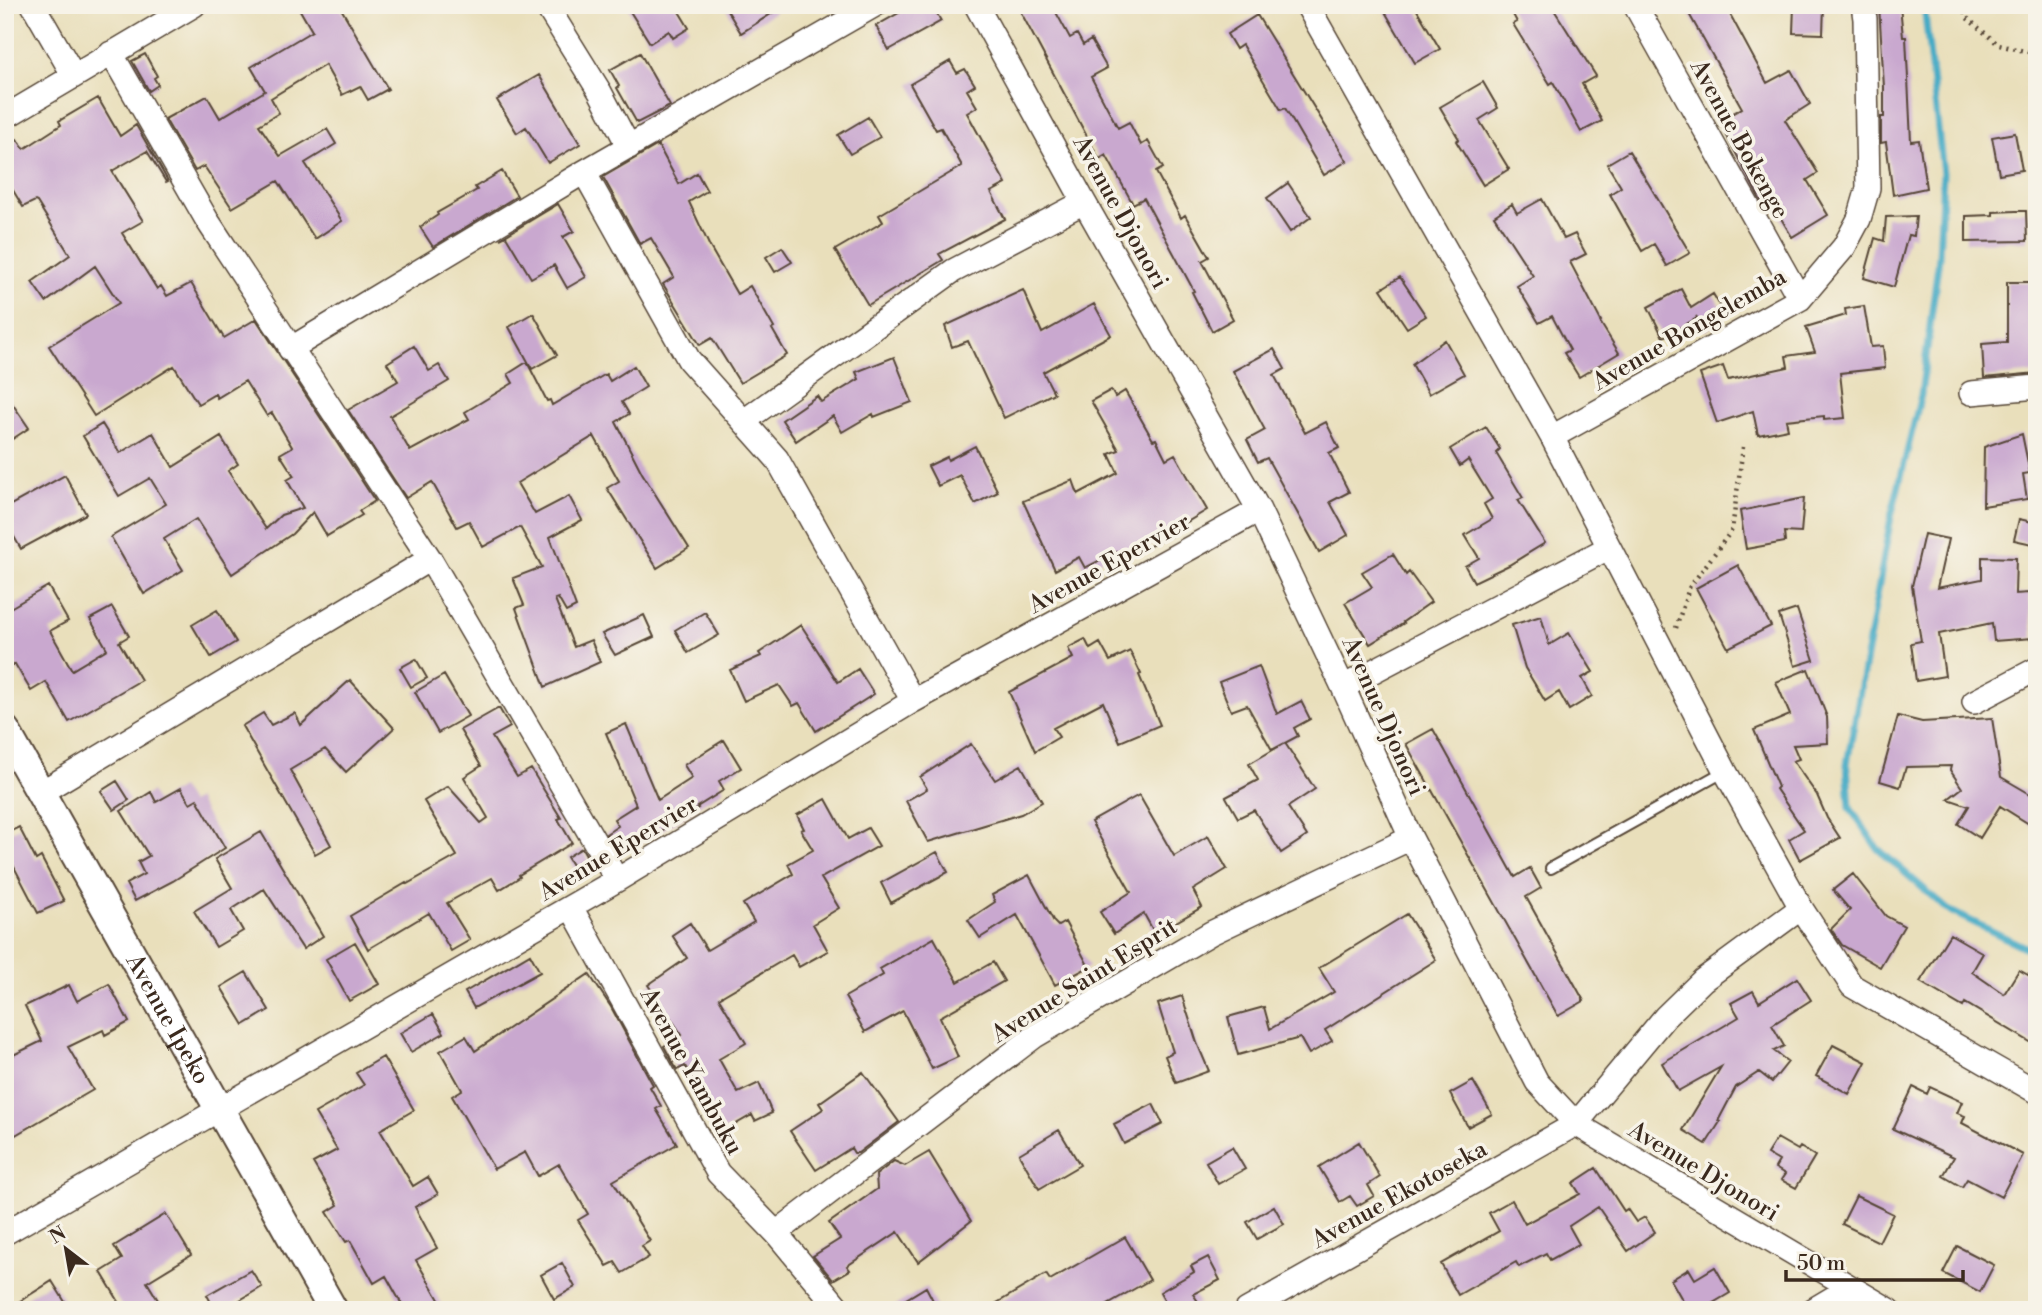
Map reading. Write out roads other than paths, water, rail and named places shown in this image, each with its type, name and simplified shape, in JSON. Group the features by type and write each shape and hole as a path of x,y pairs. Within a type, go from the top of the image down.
{"street":[{"path":"33,5 75,76"},
{"path":"5,117 194,5"},
{"path":"546,5 600,92 629,147"},
{"path":"290,349 584,172 874,5"},
{"name":"Avenue Djonori","path":"976,5 1259,510 1411,838 1537,1082 1576,1124 1889,1310"},
{"path":"1307,5 1552,438 1725,771 1801,908 1852,986 2037,1092"},
{"name":"Avenue Bokenge","path":"1635,5 1800,299"},
{"name":"Avenue Bongelemba","path":"1552,438 1800,299 1844,247 1859,219 1868,188 1863,5"},
{"path":"111,53 206,220 430,559 617,880"},
{"path":"584,172 689,360 777,459 913,701"},
{"path":"744,421 953,271 1084,202"},
{"path":"1970,393 2037,387"},
{"name":"Avenue Epervier","path":"5,1233 617,880 913,701 1259,510"},
{"path":"1343,687 1608,548"},
{"path":"40,793 430,559"},
{"path":"1973,702 2037,669"},
{"name":"Avenue Ipeko","path":"5,730 333,1310"},
{"name":"Avenue Saint Esprit","path":"776,1233 1035,1036 1211,933 1411,838"},
{"name":"Avenue Yambuku","path":"570,907 718,1173 776,1233 840,1310"},
{"path":"1576,1124 1665,1017 1703,980 1801,908"},
{"name":"Avenue Ekotoseka","path":"1247,1310 1576,1124"},
{"path":"1812,1310 1850,1288"}],"lane":[{"path":"1551,868 1725,771"}],"waterway":[{"path":"1924,5 1943,173 1939,257 1921,395 1891,517 1847,764 1850,808 1878,849 1948,910 2037,953"}]}
